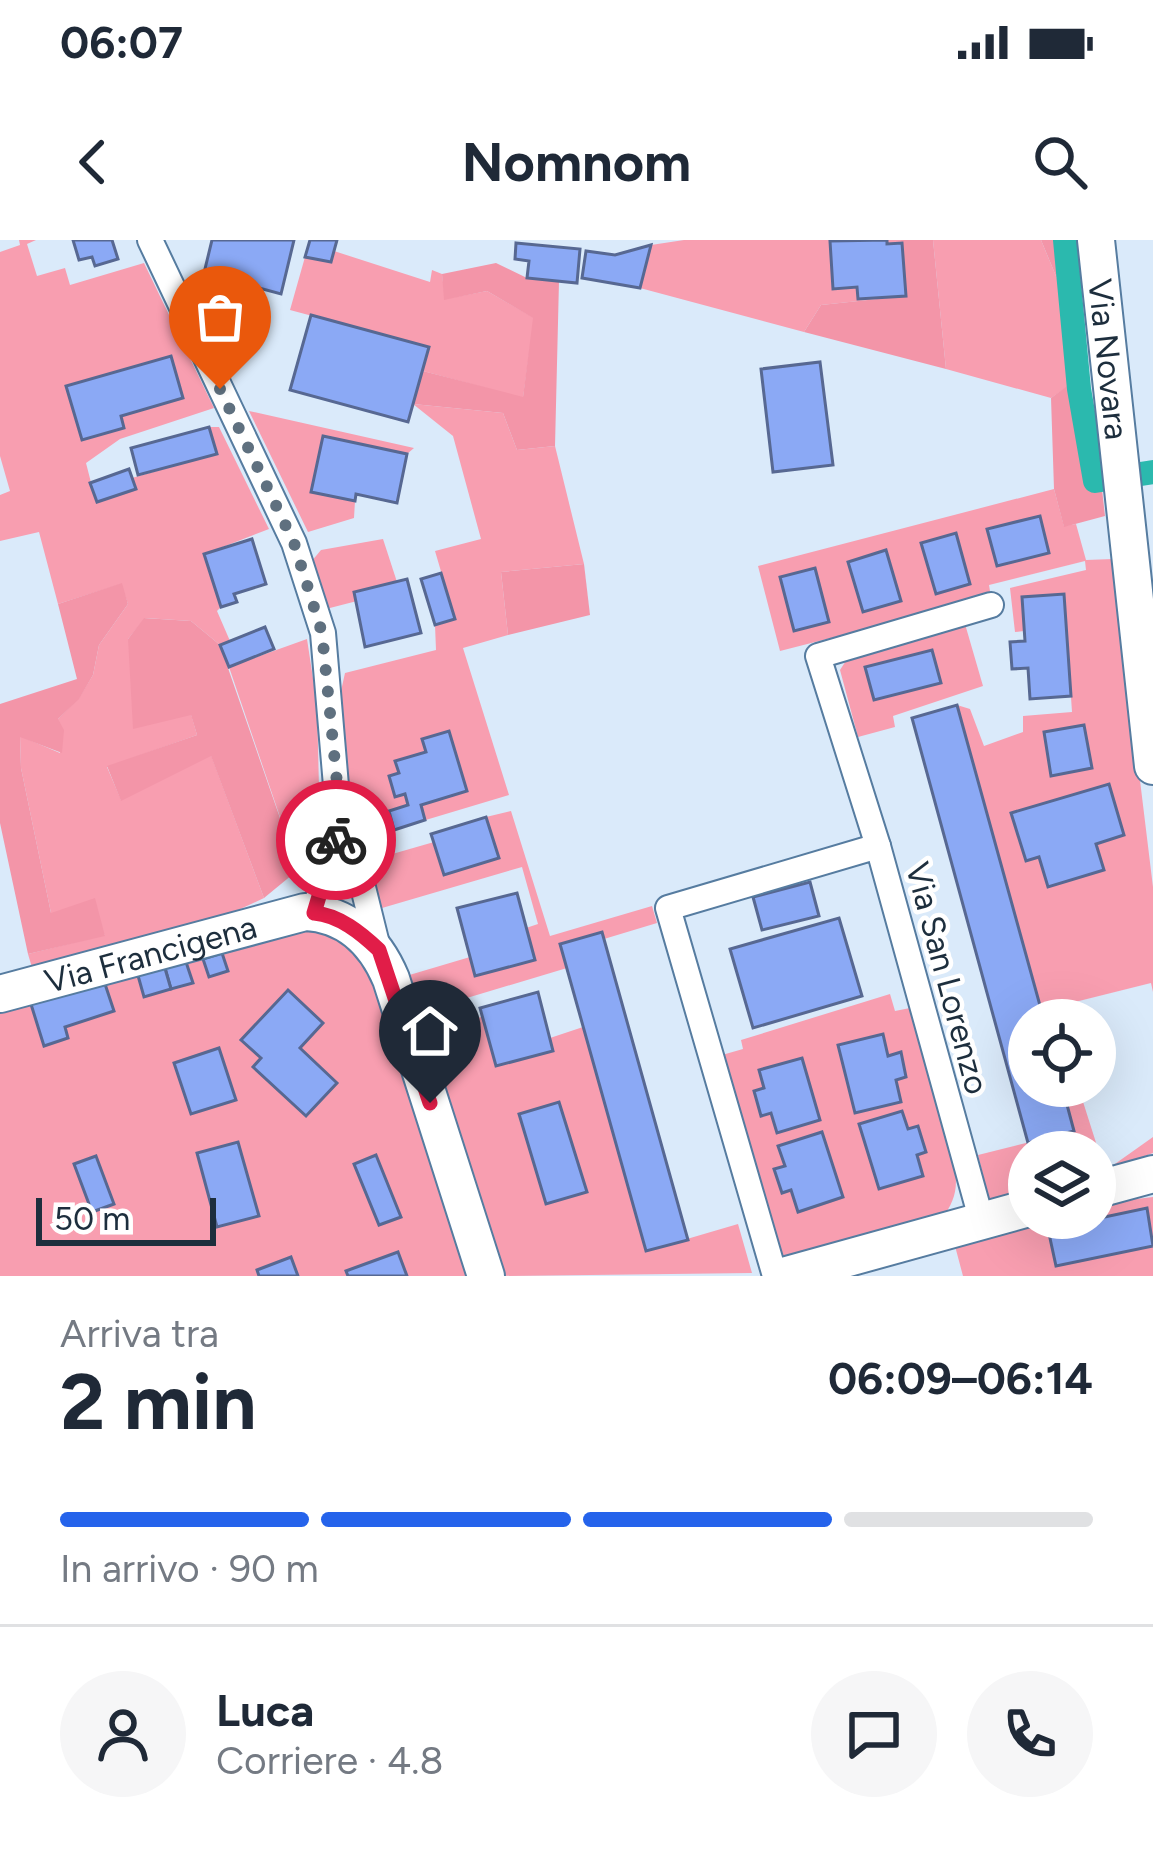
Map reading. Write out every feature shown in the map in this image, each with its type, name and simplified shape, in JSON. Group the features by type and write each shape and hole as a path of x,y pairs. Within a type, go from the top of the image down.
{"street":[{"path":"150,240 294,543 322,633 339,803 335,843 314,913 361,933 379,950"},
{"name":"Via Novara","path":"1096,240 1131,486 1153,766"},
{"path":"878,846 818,656 991,605"},
{"path":"335,843 347,845 358,861 379,950 486,1276"},
{"name":"Via San Lorenzo","path":"779,1276 668,908 878,846 982,1222"},
{"name":"Via Francigena","path":"0,994 277,917 314,913"},
{"path":"1116,1184 1153,1174"},
{"path":"779,1276 1008,1214"}],"shaded area":[{"path":"19,240 36,240 27,244 37,276 65,268 70,285 144,263 214,408 120,439 86,463 96,502 135,489 132,478 216,454 209,427 219,427 269,529 205,554 221,607 217,611 230,641 220,645 191,621 145,618 128,639 191,714 197,735 107,767 121,800 211,755 264,898 210,923 33,971 28,954 105,935 51,913 21,768 20,736 60,753 58,719 93,675 99,645 128,604 121,584 58,604 39,532 0,541 0,495 10,491 0,456 0,252 20,245"},
{"path":"684,240 901,240 906,296 821,305 804,332 640,288 651,245"},
{"path":"901,240 933,240 946,369 804,332 821,305 905,296"},
{"path":"933,240 1041,240 1068,305 1070,385 1051,398 946,369"},
{"path":"1041,240 1074,240 1105,516 1064,527 1054,489 1051,398 1070,384 1068,305"},
{"path":"334,251 430,282 432,270 442,274 445,299 487,291 534,318 523,398 423,371 428,347 290,310 305,257 330,262"},
{"path":"496,263 527,278 559,281 555,446 517,450 503,413 413,404 423,371 523,397 533,318 487,291 444,300 442,274"},
{"path":"413,404 503,413 517,450 555,446 584,564 501,572 508,635 463,648 509,795 359,840 348,789 341,691 345,673 436,650 435,625 455,619 435,551 481,539 453,436"},
{"path":"249,411 414,448 407,454 323,436 311,492 355,501 354,518 308,532"},
{"path":"1054,489 1064,526 1076,524 1086,560 1113,559 1153,887 1153,992 1151,983 1087,999 1038,999 957,705 970,709 984,746 1023,732 1023,716 1072,712 1064,594 1022,597 1024,631 1015,632 1010,588 1086,570 1085,561 989,585 991,597 780,651 758,566"},
{"path":"383,539 397,582 326,609 311,562 321,550"},
{"path":"584,564 590,615 508,635 501,572"},
{"path":"122,583 128,604 99,645 93,675 79,699 58,719 64,730 62,753 20,737 21,768 51,913 95,898 105,936 28,954 0,823 0,704 77,679 58,604"},
{"path":"144,618 191,621 220,645 298,870 264,898 211,756 121,801 107,766 197,735 191,715 133,729 128,639"},
{"path":"965,624 983,686 893,716 895,727 858,737 840,670 849,656"},
{"path":"307,639 317,705 320,830 315,847 298,870 229,667"},
{"path":"511,811 550,936 652,906 657,923 604,939 601,932 561,943 567,968 417,1013 406,976 470,957 476,976 526,928 538,924 522,867 382,908 368,861 434,842 444,875 498,858 486,817"},
{"path":"315,927 349,943 371,968 473,1276 0,1276 0,1012"},
{"path":"538,992 550,1038 583,1027 646,1251 738,1224 752,1273 498,1276 423,1035 481,1017 480,1008"},
{"path":"890,994 895,1011 910,1008 955,1169 952,1202 941,1220 784,1266 722,1055 743,1049 741,1040"},
{"path":"1067,1107 1085,1107 1092,1131 1073,1131"},
{"path":"1153,1137 1153,1153 1116,1167"},
{"path":"1008,1147 1008,1202 991,1207 978,1155"},
{"path":"1153,1197 1153,1276 963,1276 955,1246 1008,1226 1008,1239 1116,1239 1116,1201"}],"building":[{"path":"73,240 112,240 118,259 95,266 92,257 79,260"},
{"path":"212,240 294,240 281,294 204,273"},
{"path":"310,240 337,240 331,262 305,257"},
{"path":"887,240 887,244 902,243 906,296 858,299 857,287 833,289 830,241"},
{"path":"516,243 580,249 577,283 527,278 529,261 515,259"},
{"path":"651,245 640,288 582,278 586,251 615,255"},
{"path":"311,315 429,347 408,422 290,390"},
{"path":"171,356 183,398 121,416 124,428 82,440 66,386"},
{"path":"820,362 833,465 773,472 761,369"},
{"path":"209,427 217,454 138,475 131,448"},
{"path":"323,436 407,454 397,503 356,494 355,501 311,492"},
{"path":"129,469 136,489 97,502 90,483"},
{"path":"1040,516 1049,553 997,566 987,529"},
{"path":"956,533 970,584 936,594 921,543"},
{"path":"252,539 266,584 234,594 237,602 221,607 204,554"},
{"path":"886,550 901,601 863,612 848,562"},
{"path":"815,568 829,622 794,631 780,577"},
{"path":"441,573 455,619 435,625 421,579"},
{"path":"407,579 421,633 365,647 354,592"},
{"path":"1064,594 1071,696 1030,699 1028,668 1012,669 1010,642 1025,641 1022,597"},
{"path":"265,627 274,649 229,667 220,645"},
{"path":"932,650 941,683 874,700 865,667"},
{"path":"957,705 1038,999 1008,999 1008,1070 912,718"},
{"path":"1084,725 1092,768 1051,776 1044,732"},
{"path":"449,731 467,791 421,805 425,820 394,830 389,811 408,805 405,794 395,797 389,776 399,773 395,761 426,752 422,739"},
{"path":"1109,784 1124,835 1096,844 1104,870 1048,887 1039,857 1026,861 1011,813"},
{"path":"486,817 499,858 444,875 431,834"},
{"path":"810,882 819,916 762,930 753,897"},
{"path":"517,893 535,960 475,976 457,908"},
{"path":"839,918 862,996 753,1028 730,949"},
{"path":"602,932 688,1240 646,1251 560,944"},
{"path":"222,953 228,971 209,977 203,959"},
{"path":"186,962 193,983 171,989 165,968"},
{"path":"164,965 171,989 144,997 137,972"},
{"path":"103,978 114,1011 65,1027 68,1038 44,1046 30,1001"},
{"path":"288,990 323,1023 300,1048 337,1083 306,1116 253,1067 261,1058 241,1040"},
{"path":"538,992 553,1051 496,1066 480,1008"},
{"path":"883,1034 888,1056 901,1052 906,1077 896,1080 901,1102 855,1113 838,1045"},
{"path":"219,1048 236,1100 191,1114 174,1063"},
{"path":"802,1058 820,1120 777,1133 771,1113 761,1116 754,1091 764,1088 759,1070"},
{"path":"559,1102 587,1192 546,1204 519,1114"},
{"path":"1018,1107 1068,1107 1074,1131 1025,1131"},
{"path":"902,1111 908,1129 918,1126 926,1152 917,1155 923,1176 879,1189 859,1124"},
{"path":"822,1132 843,1197 798,1212 791,1190 782,1193 774,1169 785,1166 778,1146"},
{"path":"238,1142 259,1216 217,1227 197,1153"},
{"path":"376,1155 401,1217 379,1225 354,1164"},
{"path":"96,1156 114,1204 92,1212 74,1164"},
{"path":"1147,1208 1153,1246 1056,1266 1050,1239 1116,1239 1116,1215"},
{"path":"398,1252 407,1276 348,1276 346,1271"},
{"path":"291,1257 298,1276 259,1276 257,1270"}],"waterway":[{"path":"1065,240 1079,389 1095,481 1153,472"}],"way so far":[{"path":"220,389 294,543 322,633 339,803 336,840"}],"route":[{"path":"336,840 314,913 361,933 379,950 430,1103"}]}
